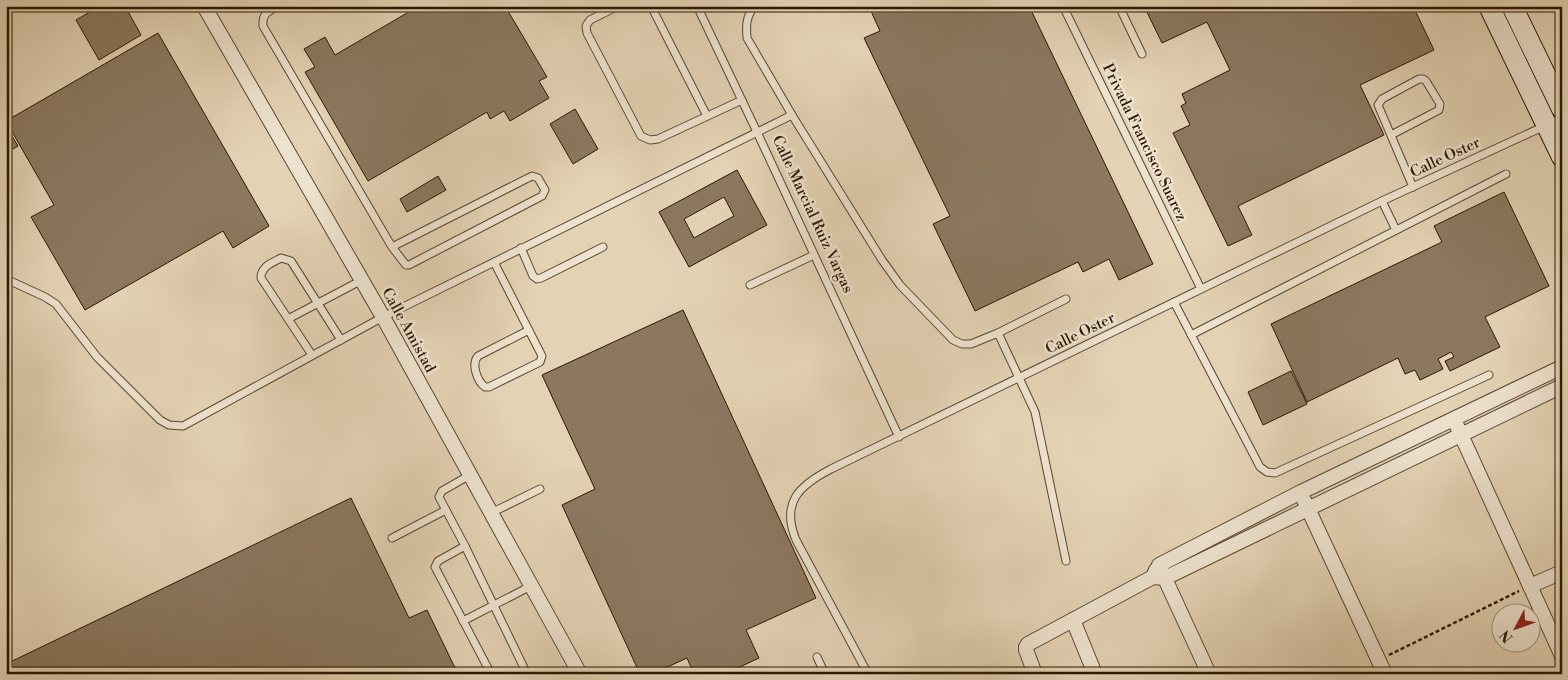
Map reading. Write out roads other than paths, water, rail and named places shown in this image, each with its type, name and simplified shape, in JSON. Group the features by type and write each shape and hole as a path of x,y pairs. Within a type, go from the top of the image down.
{"main road":[{"path":"1489,6 1554,121 1562,156"},
{"path":"1512,6 1562,109"}],"street":[{"name":"Calle Amistad","path":"204,6 383,316 580,674"},
{"path":"1036,674 1026,650 1028,644 1159,573 1301,492 1562,367"},
{"path":"1159,573 1308,508 1562,386"},
{"path":"1453,419 1562,656"},
{"path":"1301,492 1386,674"},
{"path":"1530,586 1562,572"},
{"path":"1159,573 1209,674"},
{"path":"1073,620 1095,674"}],"lane":[{"path":"278,6 266,13 262,18 262,26 392,247 406,265 542,196 545,190 538,178 532,176 392,247"},
{"path":"618,6 590,20 586,26 641,136 650,140 658,139 742,100"},
{"path":"651,6 707,116"},
{"name":"Calle Marcial Ruiz Vargas","path":"697,6 899,437"},
{"path":"755,6 749,13 746,24 747,38 792,115 890,272 952,340 962,344 971,344 1066,300"},
{"name":"Privada Francisco Suarez","path":"1063,6 1201,289"},
{"path":"1118,6 1142,54"},
{"path":"1391,135 1439,110 1440,104 1423,79 1419,79 1382,98 1378,105 1391,135 1414,186"},
{"path":"6,279 56,304 97,357 160,420 170,425 183,426 383,316 792,115"},
{"name":"Calle Oster","path":"868,674 791,528 791,505 797,494 816,476 1382,201 1554,121"},
{"path":"1191,335 1506,174"},
{"path":"1382,201 1396,230"},
{"path":"522,248 533,276 537,279 603,247"},
{"path":"750,285 814,255"},
{"path":"312,355 261,278 263,268 280,258 290,261 341,340"},
{"path":"494,262 529,330 542,356 540,362 489,388 485,388 481,384 474,360 478,356 529,330"},
{"path":"288,319 362,280"},
{"path":"1174,302 1260,467 1267,472 1275,473 1489,375"},
{"path":"998,333 1035,412 1066,561"},
{"path":"470,475 442,491 439,497 527,674"},
{"path":"491,513 540,489"},
{"path":"392,538 446,510"},
{"path":"465,546 438,561 435,567 491,674"},
{"path":"463,621 531,586"},
{"path":"817,657 824,674"}]}
